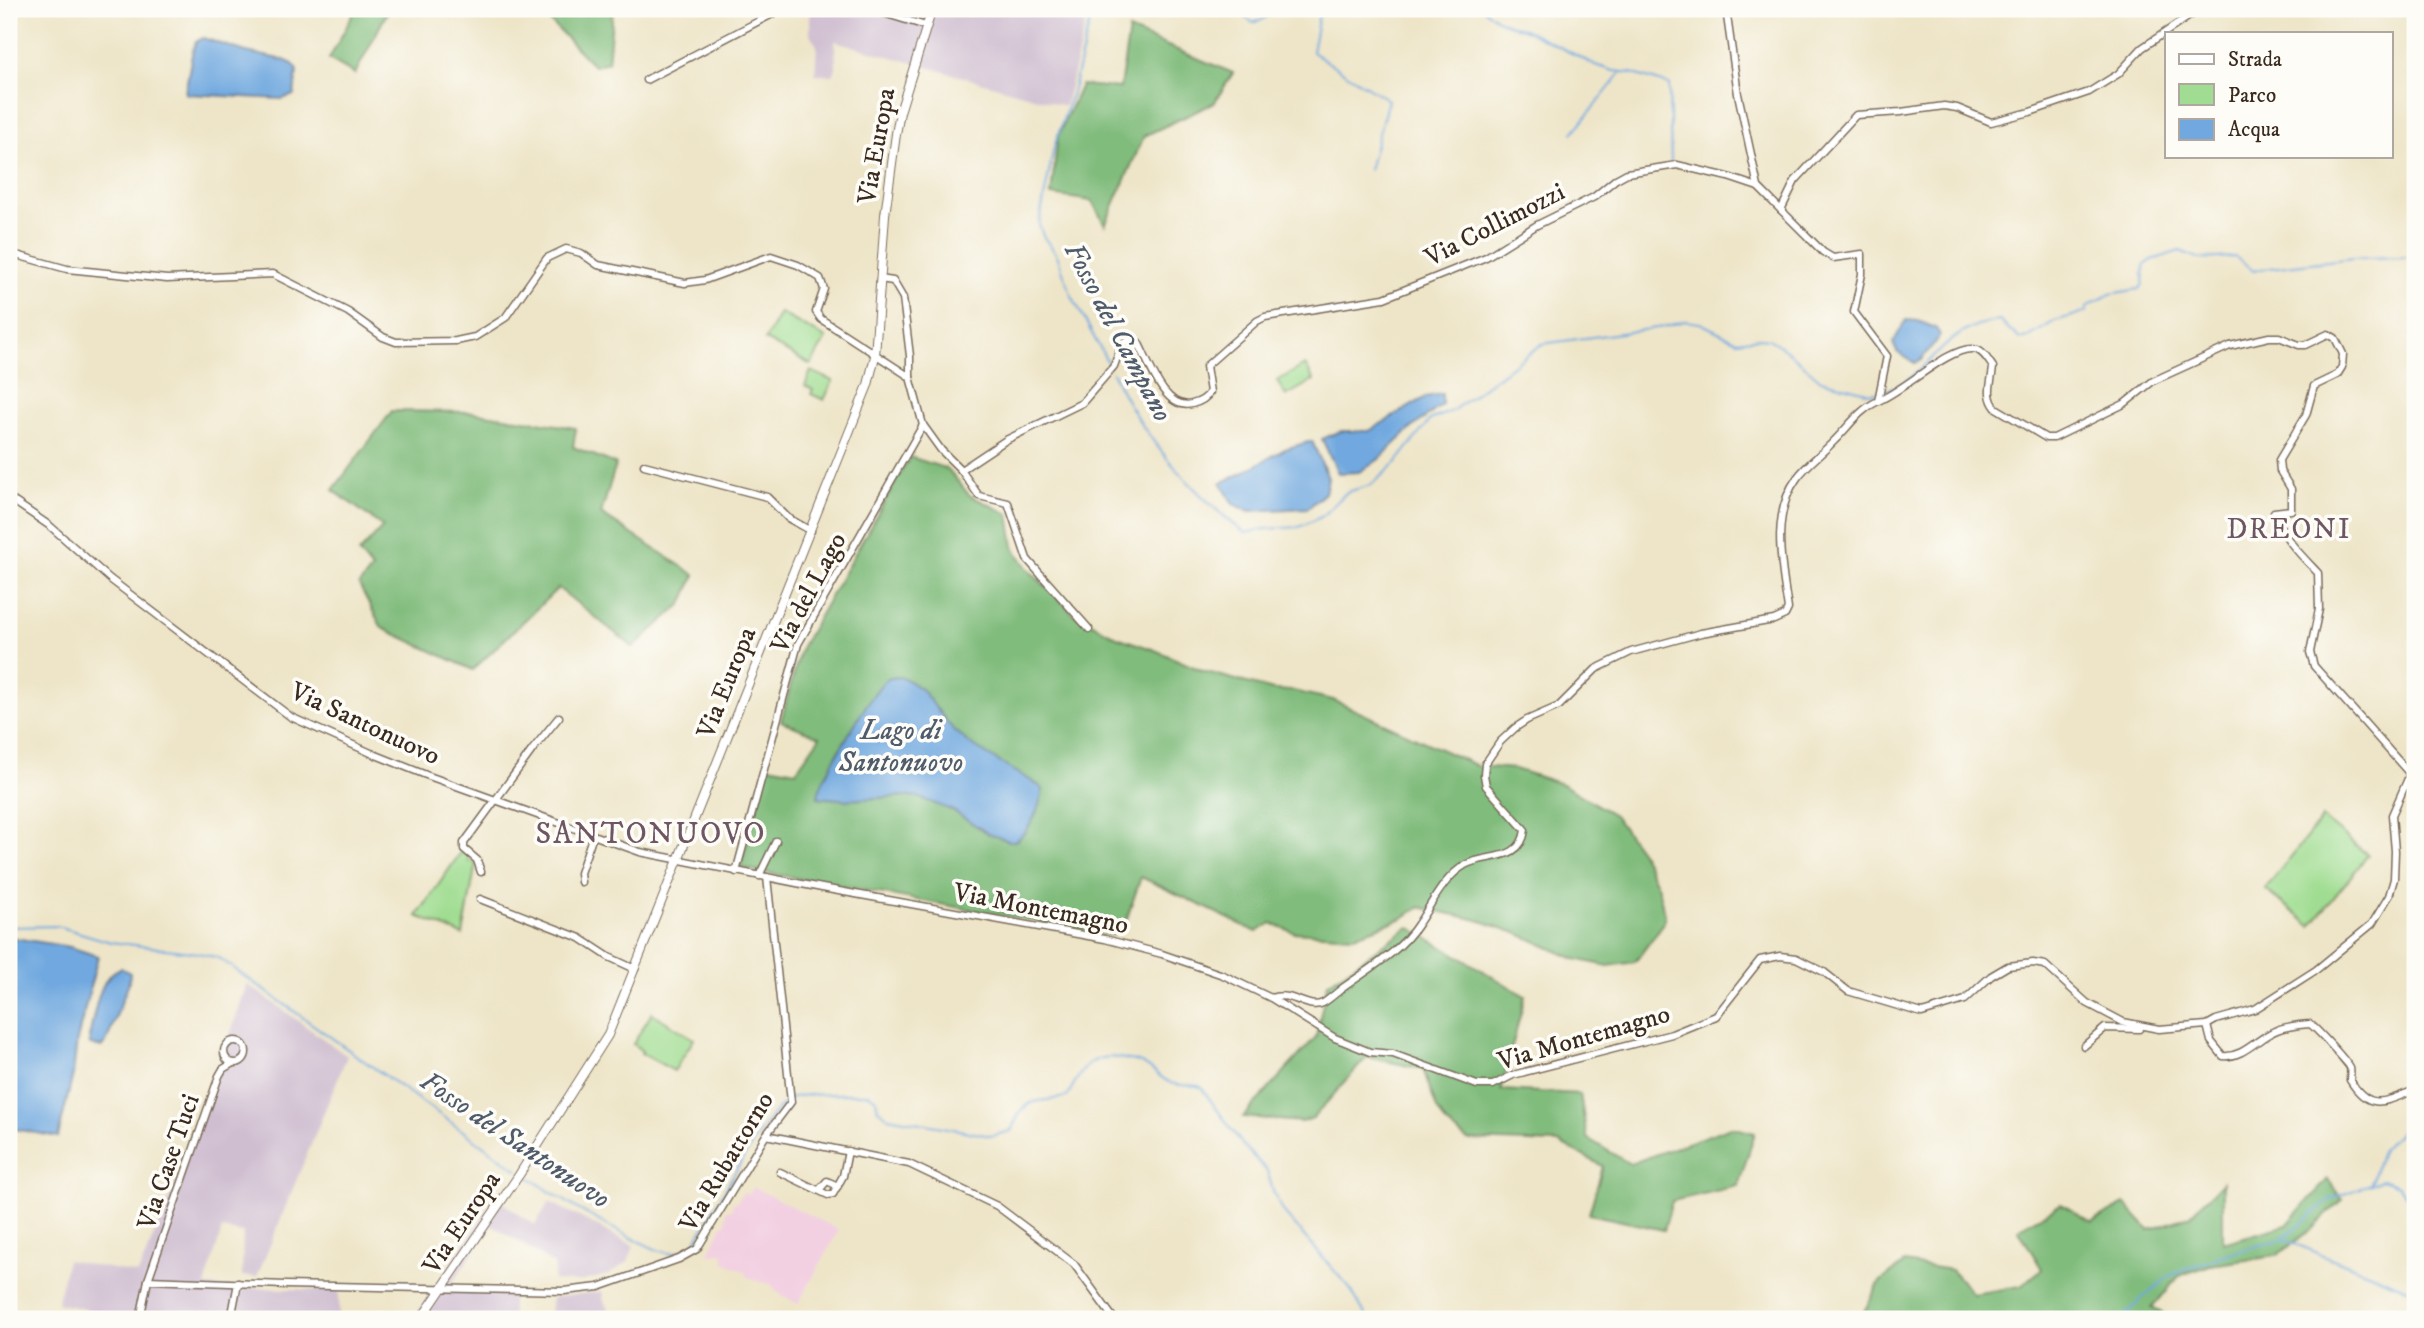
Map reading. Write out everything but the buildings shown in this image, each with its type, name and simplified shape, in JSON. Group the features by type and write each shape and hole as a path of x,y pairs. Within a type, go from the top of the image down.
{"main road":[{"name":"Via Europa","path":"421,1319 601,1049 679,861 868,385 875,356 886,215 900,112 932,9"}],"street":[{"path":"646,80 782,9"},
{"path":"870,9 926,26"},
{"path":"1726,9 1738,94 1758,187 1823,252 1833,258 1862,254 1862,274 1854,312 1887,356 1878,401"},
{"path":"2166,32 2200,9"},
{"path":"1781,210 1795,181 1856,115 1944,106 1957,108 1991,122 2031,112 2089,92 2118,74 2142,48 2165,33"},
{"name":"Via Collimozzi","path":"961,470 1006,440 1082,403 1111,369 1122,344 1132,339 1139,342 1166,395 1183,406 1193,404 1201,401 1210,392 1206,366 1257,321 1284,312 1384,299 1492,254 1537,225 1594,197 1621,175 1676,165 1758,187"},
{"path":"9,253 67,269 167,279 273,274 348,312 390,341 412,342 468,339 496,324 511,311 547,257 566,249 581,253 598,265 685,283 705,280 771,256 798,265 820,278 824,289 816,309 821,319 910,377"},
{"path":"880,279 893,281 903,298 911,356 910,377 923,425 979,496 1007,503 1027,559 1089,629"},
{"path":"1271,998 1281,994 1311,1005 1325,1002 1386,957 1411,933 1432,899 1463,866 1474,861 1507,856 1516,849 1525,830 1486,786 1484,775 1485,764 1515,728 1559,706 1596,670 1631,652 1701,633 1774,620 1785,615 1788,608 1780,534 1784,505 1797,477 1858,414 1914,381 1950,354 1974,348 1982,352 1993,367 1989,391 1991,402 1996,408 2046,438 2054,438 2124,404 2153,381 2230,346 2269,337 2279,337 2299,345 2305,345 2328,334 2335,338 2343,354 2342,367 2337,375 2314,386 2310,391 2306,415 2280,460 2280,471 2291,489 2291,510 2274,512 2278,526 2288,540 2319,572 2319,609 2309,652 2314,666 2413,774"},
{"name":"Via del Lago","path":"736,872 798,644 923,425"},
{"path":"644,465 767,497 788,518 811,531"},
{"name":"Via Santonuovo","path":"9,498 50,526 110,579 291,717 371,753 496,800 640,852 679,861"},
{"path":"481,872 477,860 463,845 559,717"},
{"name":"Via Montemagno","path":"679,861 1105,939 1163,954 1223,975 1271,998 1348,1044 1370,1052 1393,1054 1476,1086 1493,1085 1513,1075 1672,1034 1716,1016 1760,961 1780,956 1796,958 1824,972 1848,991 1922,1013 1965,1000 1991,976 2008,966 2033,963 2045,965 2087,1003 2123,1022 2158,1029 2207,1025 2255,1009 2316,970 2372,924 2389,896 2394,879 2392,816 2413,774"},
{"path":"581,882 580,873 593,835"},
{"path":"763,877 776,841"},
{"name":"Via Rubattorno","path":"148,1280 581,1290 599,1287 679,1259 699,1247 791,1098 763,877"},
{"path":"480,899 586,941 635,970"},
{"path":"2207,1025 2211,1041 2223,1056 2230,1057 2238,1055 2278,1029 2310,1024 2347,1062 2350,1067 2350,1080 2364,1098 2382,1102 2415,1090"},
{"path":"2084,1045 2105,1028 2158,1029"},
{"name":"Via Case Tuci","path":"148,1280 219,1076 222,1069 233,1063"},
{"path":"766,1135 909,1164 997,1206 1074,1264 1114,1319"},
{"path":"780,1172 833,1194 848,1151"},
{"path":"819,1190 827,1181 838,1186"},
{"path":"140,1319 148,1280"},
{"path":"230,1319 238,1283"}],"shaded area":[{"path":"810,9 955,9 979,14 980,9 1089,9 1065,106 835,41 836,68 833,75 815,74 817,46 810,34"},
{"path":"247,984 347,1056 257,1277 242,1276 243,1233 222,1229 205,1286 339,1291 339,1319 130,1319 57,1303 67,1260 138,1274 196,1136"},
{"path":"753,1187 839,1230 798,1304 777,1292 771,1284 746,1276 746,1272 724,1262 724,1253 709,1254 722,1225 726,1224 726,1210 733,1210 732,1203 737,1202 743,1192 749,1195"},
{"path":"496,1198 535,1225 549,1202 562,1208 634,1246 628,1262 608,1275 578,1282 553,1281 555,1265 492,1225 452,1283 465,1293 512,1295 512,1319 413,1319"},
{"path":"602,1291 604,1302 616,1319 549,1319 552,1298"}],"green space":[{"path":"356,9 389,9 355,74 329,59"},
{"path":"538,9 613,9 608,62 594,66"},
{"path":"1129,30 1233,73 1214,103 1144,136 1105,225 1092,201 1051,195 1058,136 1081,85 1120,88"},
{"path":"780,313 826,338 811,365 765,340"},
{"path":"1305,365 1314,380 1286,396 1277,381"},
{"path":"811,371 833,381 824,400 811,394 813,390 805,386"},
{"path":"392,411 472,412 576,428 573,447 616,464 601,514 695,575 682,604 633,647 558,588 473,670 382,628 359,585 372,569 359,553 383,527 333,490"},
{"path":"910,457 948,469 969,495 1009,514 1014,548 1027,568 1074,614 1117,637 1203,671 1273,690 1293,691 1333,700 1477,766 1515,769 1562,784 1614,815 1641,852 1658,888 1665,916 1663,924 1635,962 1608,966 1575,959 1519,934 1478,920 1419,907 1403,918 1354,936 1293,932 1271,923 1257,932 1141,877 1125,924 1112,935 740,868 769,766 796,771 820,737 781,721 801,648"},
{"path":"2322,818 2368,855 2311,926 2265,889"},
{"path":"461,852 470,856 468,861 476,863 463,935 417,916"},
{"path":"1409,927 1525,996 1501,1090 1580,1094 1587,1138 1630,1164 1731,1127 1755,1133 1738,1186 1672,1201 1664,1230 1589,1214 1603,1166 1559,1143 1467,1140 1446,1123 1437,1109 1423,1069 1367,1057 1313,1118 1302,1122 1243,1117 1316,1037 1327,984"},
{"path":"652,1013 694,1039 674,1071 641,1053 633,1044"},
{"path":"2328,1179 2342,1200 2312,1229 2276,1256 2210,1265 2179,1276 2152,1308 2173,1319 1860,1319 1880,1282 1904,1263 1952,1270 1973,1294 2021,1286 2042,1269 2018,1229 2061,1204 2092,1222 2125,1204 2149,1230 2190,1216 2223,1182 2223,1243 2287,1225"}],"water":[{"path":"203,38 293,64 297,71 294,95 282,99 185,93 193,49 196,42"},
{"path":"1906,320 1918,321 1936,328 1940,336 1921,360 1915,363 1897,352 1893,343"},
{"path":"1442,394 1442,405 1413,427 1378,460 1359,472 1338,473 1322,439 1341,431 1369,431 1426,397"},
{"path":"1312,441 1328,478 1325,493 1308,508 1249,511 1233,504 1221,483 1285,449"},
{"name":"Lago di Santonuovo","path":"904,678 921,689 952,728 970,744 1043,790 1034,818 1016,841 989,834 953,811 918,797 847,800 818,797 836,756 870,700 886,680"},
{"path":"9,937 70,947 98,956 77,1040 73,1074 58,1137 9,1128"},
{"path":"121,968 130,973 129,982 106,1043 102,1047 90,1045 95,1008 102,988 113,972"}],"waterway":[{"name":"Fosso del Campano","path":"1093,9 1072,93 1054,147 1039,224 1043,236 1057,255 1071,294 1110,367"},
{"path":"1235,9 1253,23 1277,9"},
{"path":"1320,9 1312,52 1388,100 1369,170"},
{"path":"1483,9 1500,21 1526,30 1595,65 1669,85 1671,162"},
{"path":"1573,133 1621,73"},
{"name":"Fosso del Campano","path":"1882,391 1899,385 1950,341 1980,324 2000,321 2020,339 2029,337 2055,321 2086,312 2088,306 2110,294 2139,289 2143,284 2144,266 2152,260 2180,251 2200,259 2235,257 2253,270 2353,258 2415,257"},
{"name":"Fosso del Campano","path":"1112,372 1152,440 1186,480 1245,533 1299,527 1321,517 1347,492 1371,485 1396,463 1430,420 1452,411 1542,344 1664,327 1684,321 1700,323 1737,341 1769,339 1821,380 1870,393 1876,392"},
{"name":"Fosso del Santonuovo","path":"9,927 57,926 111,942 219,958 518,1170"},
{"name":"Fosso del Santonuovo","path":"523,1173 605,1224 656,1249 676,1253 694,1243 755,1140 782,1105 794,1097 869,1094 876,1099 878,1110 888,1117 991,1136 1011,1131 1026,1106 1038,1101 1067,1097 1081,1073 1092,1062 1108,1057 1119,1058 1141,1063 1173,1084 1201,1087 1242,1144 1267,1171 1274,1194 1285,1214 1351,1290 1368,1319"},
{"path":"2371,1183 2381,1151 2415,1116"},
{"path":"2284,1238 2330,1199 2382,1180 2398,1186 2415,1206"},
{"path":"2121,1319 2171,1275 2227,1254 2283,1239 2415,1292"}],"district":[{"name":"DREONI","path":"2289,529"},
{"name":"SANTONUOVO","path":"651,834"}]}
